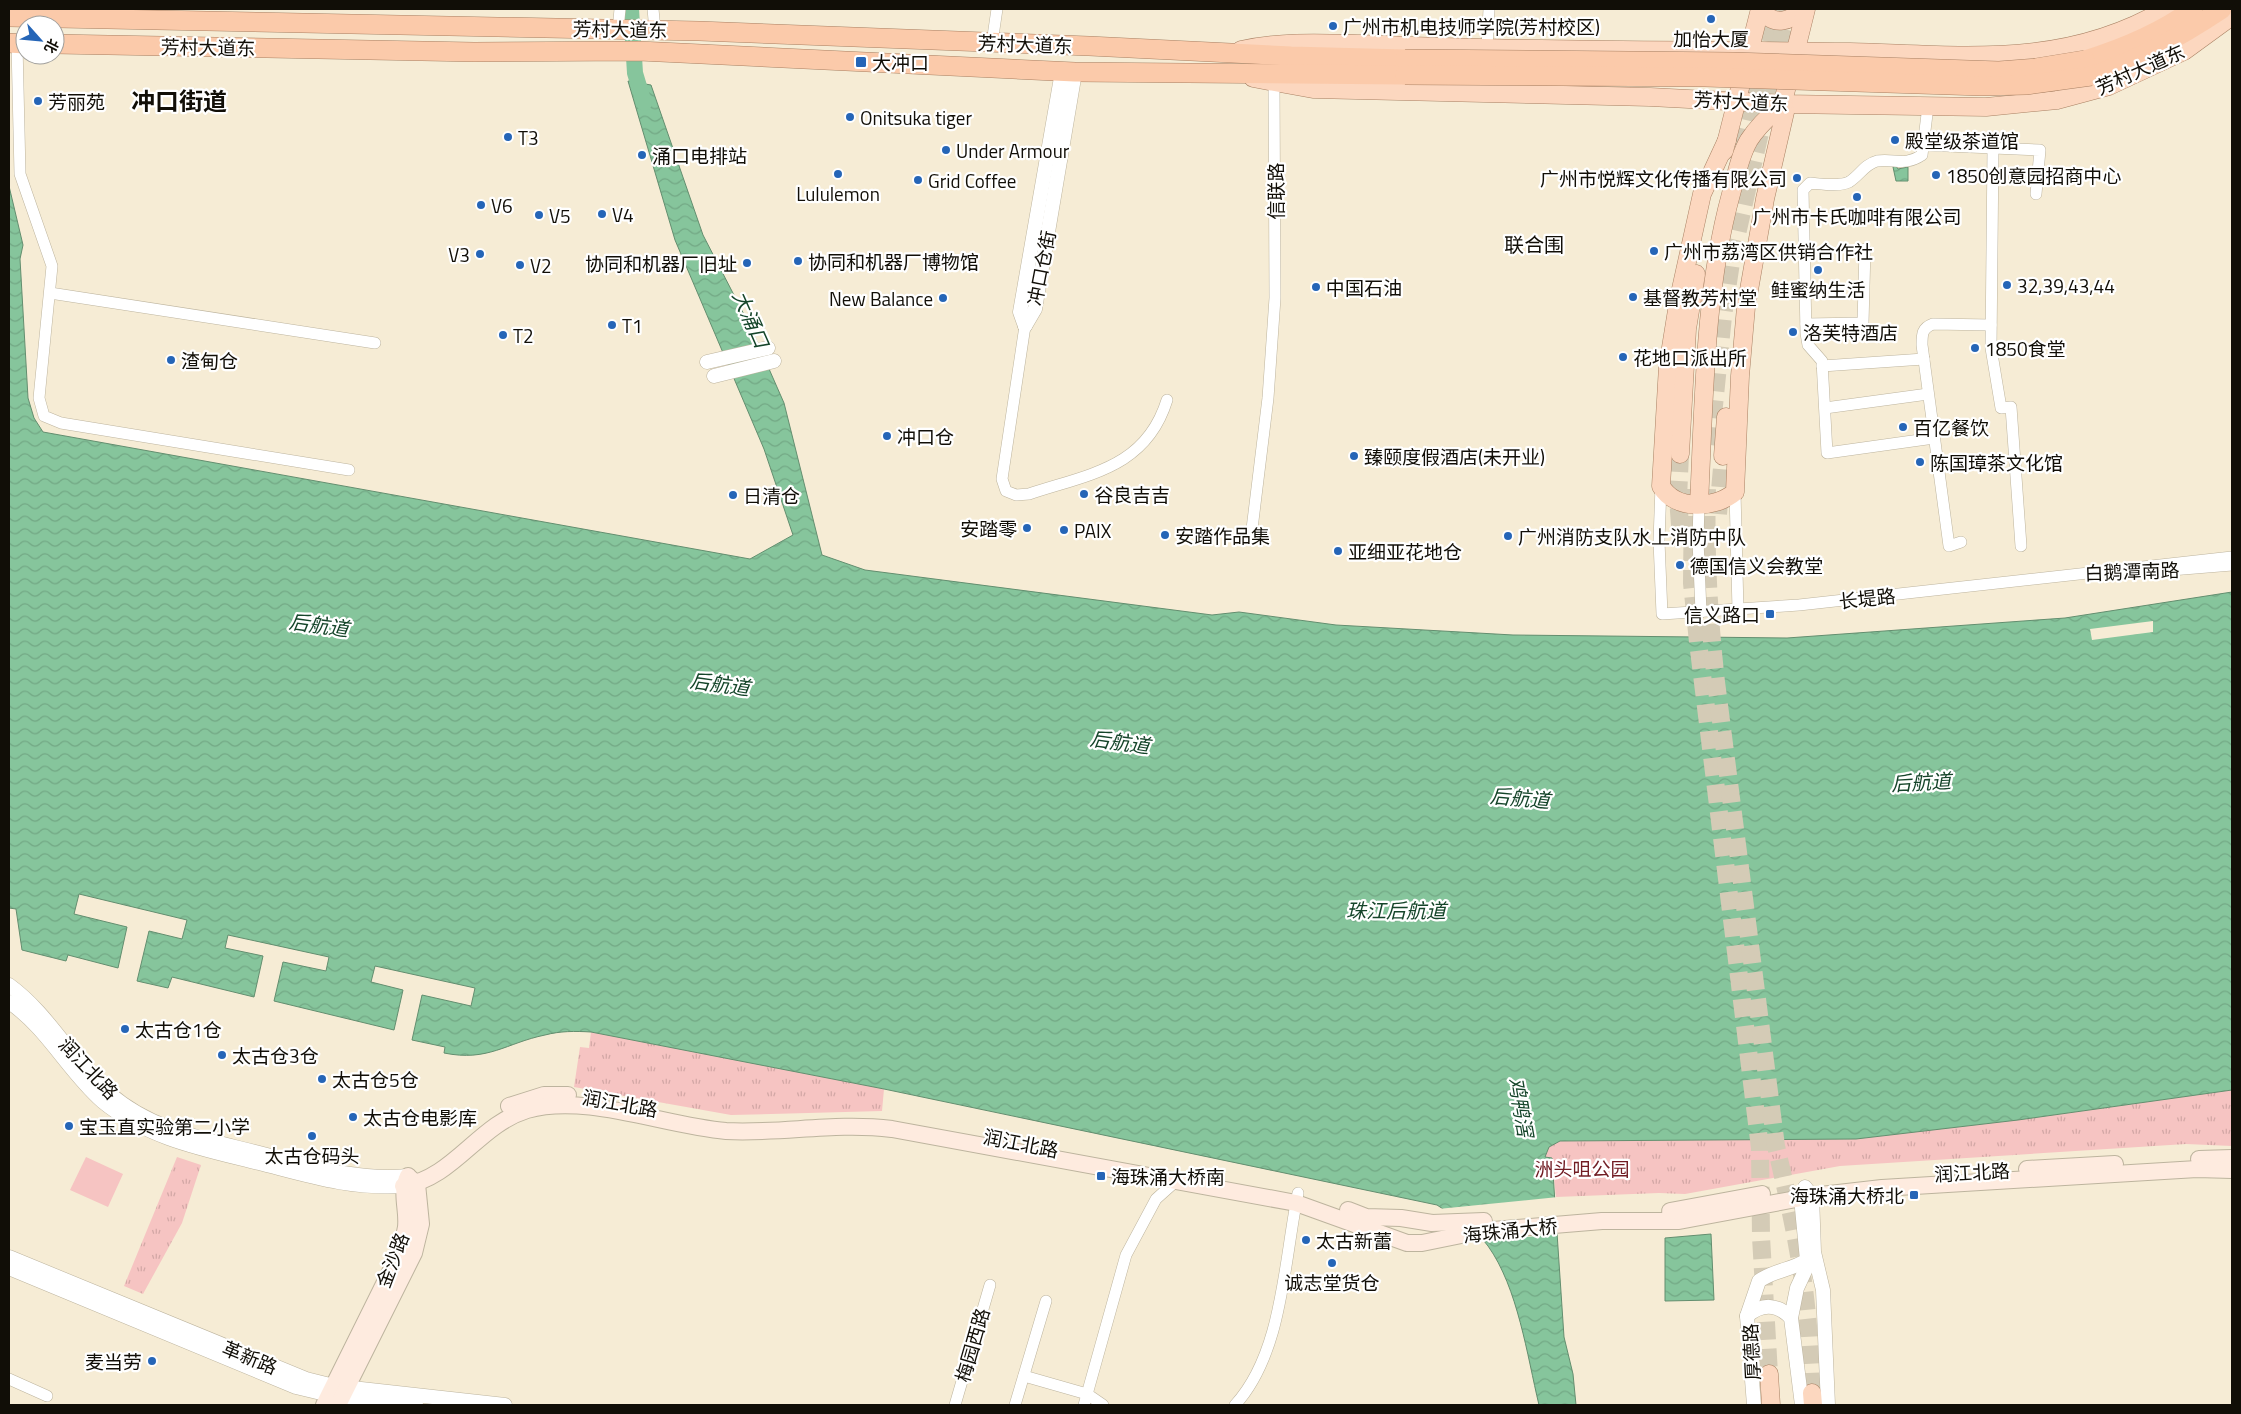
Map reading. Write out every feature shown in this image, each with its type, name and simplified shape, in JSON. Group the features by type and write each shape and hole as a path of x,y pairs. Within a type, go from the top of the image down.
{"highway":[{"name":"芳村大道东","path":"2088,68 2146,38 2193,9"},
{"name":"芳村大道东","path":"12,17 635,30 1231,52 1405,67 1981,86 2026,85 2153,51 2222,9"},
{"name":"芳村大道东","path":"65,44 474,52 632,51 1069,72 1231,74 1405,67"}],"main road":[{"path":"1761,9 1766,16 1783,22 1794,18 1806,9"},
{"path":"1680,454 1683,378 1693,290 1727,140 1761,9"},
{"path":"1722,456 1739,288 1758,197 1797,51 1806,9"},
{"name":"芳村大道东","path":"1231,52 1263,45 1292,43 1994,56 2041,53 2107,36 2166,9"},
{"name":"芳村大道东","path":"1231,74 1313,89 1650,97 1783,104 1986,107 2034,103 2109,86 2184,51 2232,16"},
{"path":"1650,97 1651,51"},
{"path":"1727,140 1702,194 1679,298 1668,366 1661,486 1666,496 1684,504 1722,501 1735,492 1742,338 1754,260 1785,112 1783,104"},
{"path":"1699,504 1706,360 1724,225 1738,171 1749,141 1769,116 1783,104"},
{"name":"润江北路","path":"410,1182 478,1124 493,1114 531,1098 558,1094 586,1096 727,1120 844,1115 888,1118 1304,1200"},
{"name":"润江北路","path":"410,1182 443,1170 498,1123 528,1110 567,1105 723,1130 768,1131 844,1125 892,1129 1175,1182 1304,1200"},
{"name":"润江北路","path":"1714,1209 1806,1194 1873,1178 2232,1158"},
{"name":"润江北路","path":"1806,1194 2197,1169 2232,1170"},
{"name":"金沙路","path":"336,1396 403,1242 410,1182"},
{"name":"海珠涌大桥","path":"1304,1200 1407,1243 1422,1243 1481,1231 1602,1221 1679,1221 1714,1209"},
{"name":"海珠涌大桥","path":"1304,1200 1366,1217 1401,1218 1442,1224 1577,1212 1714,1209"},
{"path":"1769,1374 1771,1405"}],"street":[{"path":"620,9 635,30 653,9"},
{"path":"992,43 996,9"},
{"path":"1488,48 1489,9"},
{"path":"17,65 20,174 52,266 39,398 44,416 61,423 349,470"},
{"name":"冲口仓街","path":"1025,326 1020,312 1069,72"},
{"name":"信联路","path":"1251,537 1268,398 1275,298 1274,83"},
{"path":"1928,106 1922,155 1915,160 1901,163 1878,161 1870,164 1848,182 1840,184 1810,183 1803,190 1806,324 1808,345 1822,361 1827,453 1934,438"},
{"path":"1923,145 2040,150 2036,194"},
{"path":"1992,149 1991,348 2001,408 2011,407 2021,546"},
{"path":"1806,324 1863,322 1865,249"},
{"path":"50,293 375,343"},
{"path":"1961,542 1949,546 1928,394 1922,331 1927,326 1933,324 1991,326"},
{"path":"1025,326 1002,479 1006,491 1016,495 1029,494 1112,466 1141,447 1160,421 1167,400"},
{"path":"707,362 771,354 714,376"},
{"path":"1822,366 1924,359"},
{"path":"1825,408 1928,394"},
{"name":"长堤路","path":"1661,486 1659,541 1662,614 1738,610 1932,591 2072,574"},
{"path":"1735,492 1738,610"},
{"path":"1699,504 1700,612"},
{"name":"白鹅潭南路","path":"2072,574 2232,556"},
{"name":"白鹅潭南路","path":"2072,574 2126,574 2232,565"},
{"name":"润江北路","path":"9,985 41,1014 99,1084 120,1101 154,1122 190,1135 341,1174 410,1182"},
{"name":"润江北路","path":"9,1002 32,1022 100,1099 150,1132 194,1148 337,1183 372,1188 410,1182"},
{"path":"1085,1400 1126,1255 1156,1199 1175,1182"},
{"path":"1806,1194 1814,1252 1824,1290 1828,1405"},
{"path":"1747,1316 1760,1281 1779,1271 1795,1268 1807,1260 1806,1194"},
{"path":"1235,1405 1255,1378 1273,1329 1304,1200"},
{"path":"1809,1401 1792,1318 1796,1288 1814,1252"},
{"name":"革新路","path":"9,1257 306,1379 336,1396 505,1405"},
{"name":"革新路","path":"9,1268 296,1387 336,1396 416,1405"},
{"name":"梅园西路","path":"954,1405 990,1285"},
{"path":"1015,1405 1046,1301"},
{"name":"厚德路","path":"1754,1405 1747,1316 1756,1308 1769,1306 1783,1310 1792,1318"},
{"path":"1024,1376 1085,1400 1103,1405"},
{"path":"9,1379 47,1396"}],"green space":[{"path":"591,1032 884,1089 882,1111 731,1115 574,1087 580,1047 589,1048"},
{"name":"洲头咀公园","path":"2232,1090 2232,1146 2186,1144 1840,1166 1685,1194 1659,1193 1556,1197 1552,1159 1545,1157 1549,1147 1560,1141 1856,1139 2018,1120"},
{"path":"86,1157 123,1174 108,1207 70,1190"},
{"path":"177,1157 201,1165 182,1223 143,1294 124,1286"}],"water":[{"name":"珠江后航道","path":"628,81 651,85 703,235 751,328 784,403 822,555 865,570 1212,615 1239,612 1336,625 1513,635 1787,638 2065,618 2232,592 2232,1090 2018,1120 1856,1139 1560,1141 1549,1147 1545,1157 1552,1158 1564,1337 1573,1374 1576,1405 1539,1405 1520,1322 1507,1282 1498,1263 1488,1246 1477,1234 1437,1205 884,1089 591,1032 551,1034 473,1055 444,1053 445,1047 412,1040 422,995 471,1006 475,988 375,966 371,982 403,990 394,1030 274,1001 283,962 326,971 329,957 228,935 225,948 263,956 254,997 172,977 168,988 137,981 149,931 182,939 187,920 79,894 74,914 127,927 118,968 68,955 66,961 22,950 16,909 9,908 9,186 23,245 20,259 28,398 34,418 43,432 750,559 793,535 764,449 675,240"},
{"path":"1896,166 1898,169 1908,167 1908,181 1896,181 1893,167"},
{"path":"1711,1234 1714,1300 1665,1301 1665,1238"}],"pier":[{"path":"2153,621 2153,632 2092,640 2090,629"},
{"path":"1558,1197 1560,1234 1480,1241 1470,1231 1438,1209"}],"waterway":[{"name":"大涌口","path":"631,9 635,73 644,103"}],"tunnel":[{"path":"1743,147 1775,9"},
{"path":"1710,445 1723,316 1732,256 1788,9"},
{"path":"1680,454 1678,498 1681,538"},
{"path":"1718,514 1723,456"},
{"path":"1693,489 1692,583 1760,1148 1761,1237 1769,1374"},
{"path":"1707,489 1708,586 1716,682 1776,1146 1795,1231 1805,1295 1812,1393"}],"place":[{"name":"加怡大厦","path":"1711,19"},
{"name":"广州市机电技师学院(芳村校区)","path":"1333,26"},
{"name":"大冲口","path":"861,62"},
{"name":"芳丽苑","path":"38,101"},
{"name":"Onitsuka tiger","path":"850,117"},
{"name":"T3","path":"508,137"},
{"name":"殿堂级茶道馆","path":"1895,140"},
{"name":"Under Armour","path":"946,150"},
{"name":"涌口电排站","path":"642,155"},
{"name":"Lululemon","path":"838,174"},
{"name":"1850创意园招商中心","path":"1936,175"},
{"name":"广州市悦辉文化传播有限公司","path":"1797,178"},
{"name":"Grid Coffee","path":"918,180"},
{"name":"广州市卡氏咖啡有限公司","path":"1857,197"},
{"name":"V6","path":"481,205"},
{"name":"V4","path":"602,214"},
{"name":"V5","path":"539,215"},
{"name":"广州市荔湾区供销合作社","path":"1654,251"},
{"name":"V3","path":"480,254"},
{"name":"协同和机器厂博物馆","path":"798,261"},
{"name":"协同和机器厂旧址","path":"747,263"},
{"name":"V2","path":"520,265"},
{"name":"鲑蜜纳生活","path":"1818,270"},
{"name":"32,39,43,44","path":"2007,285"},
{"name":"中国石油","path":"1316,287"},
{"name":"基督教芳村堂","path":"1633,297"},
{"name":"New Balance","path":"943,298"},
{"name":"T1","path":"612,325"},
{"name":"洛芙特酒店","path":"1793,332"},
{"name":"T2","path":"503,335"},
{"name":"1850食堂","path":"1975,348"},
{"name":"花地口派出所","path":"1623,357"},
{"name":"渣甸仓","path":"171,360"},
{"name":"百亿餐饮","path":"1903,427"},
{"name":"冲口仓","path":"887,436"},
{"name":"臻颐度假酒店(未开业)","path":"1354,456"},
{"name":"陈国璋茶文化馆","path":"1920,462"},
{"name":"谷良吉吉","path":"1084,494"},
{"name":"日清仓","path":"733,495"},
{"name":"安踏零","path":"1027,528"},
{"name":"PAIX","path":"1064,530"},
{"name":"安踏作品集","path":"1165,535"},
{"name":"广州消防支队水上消防中队","path":"1508,536"},
{"name":"亚细亚花地仓","path":"1338,551"},
{"name":"德国信义会教堂","path":"1680,565"},
{"name":"信义路口","path":"1770,614"},
{"name":"太古仓1仓","path":"125,1029"},
{"name":"太古仓3仓","path":"222,1055"},
{"name":"太古仓5仓","path":"322,1079"},
{"name":"太古仓电影库","path":"353,1117"},
{"name":"宝玉直实验第二小学","path":"69,1126"},
{"name":"太古仓码头","path":"312,1136"},
{"name":"海珠涌大桥南","path":"1101,1176"},
{"name":"海珠涌大桥北","path":"1914,1195"},
{"name":"太古新蕾","path":"1306,1240"},
{"name":"诚志堂货仓","path":"1332,1263"},
{"name":"麦当劳","path":"152,1361"}],"district":[{"name":"冲口街道","path":"179,101"},
{"name":"联合围","path":"1534,244"}],"water label":[{"name":"后航道","path":"319,625"},
{"name":"后航道","path":"720,684"},
{"name":"后航道","path":"1120,742"},
{"name":"后航道","path":"1921,782"},
{"name":"后航道","path":"1520,798"},
{"name":"鸡鸭滘","path":"1521,1107"}]}
